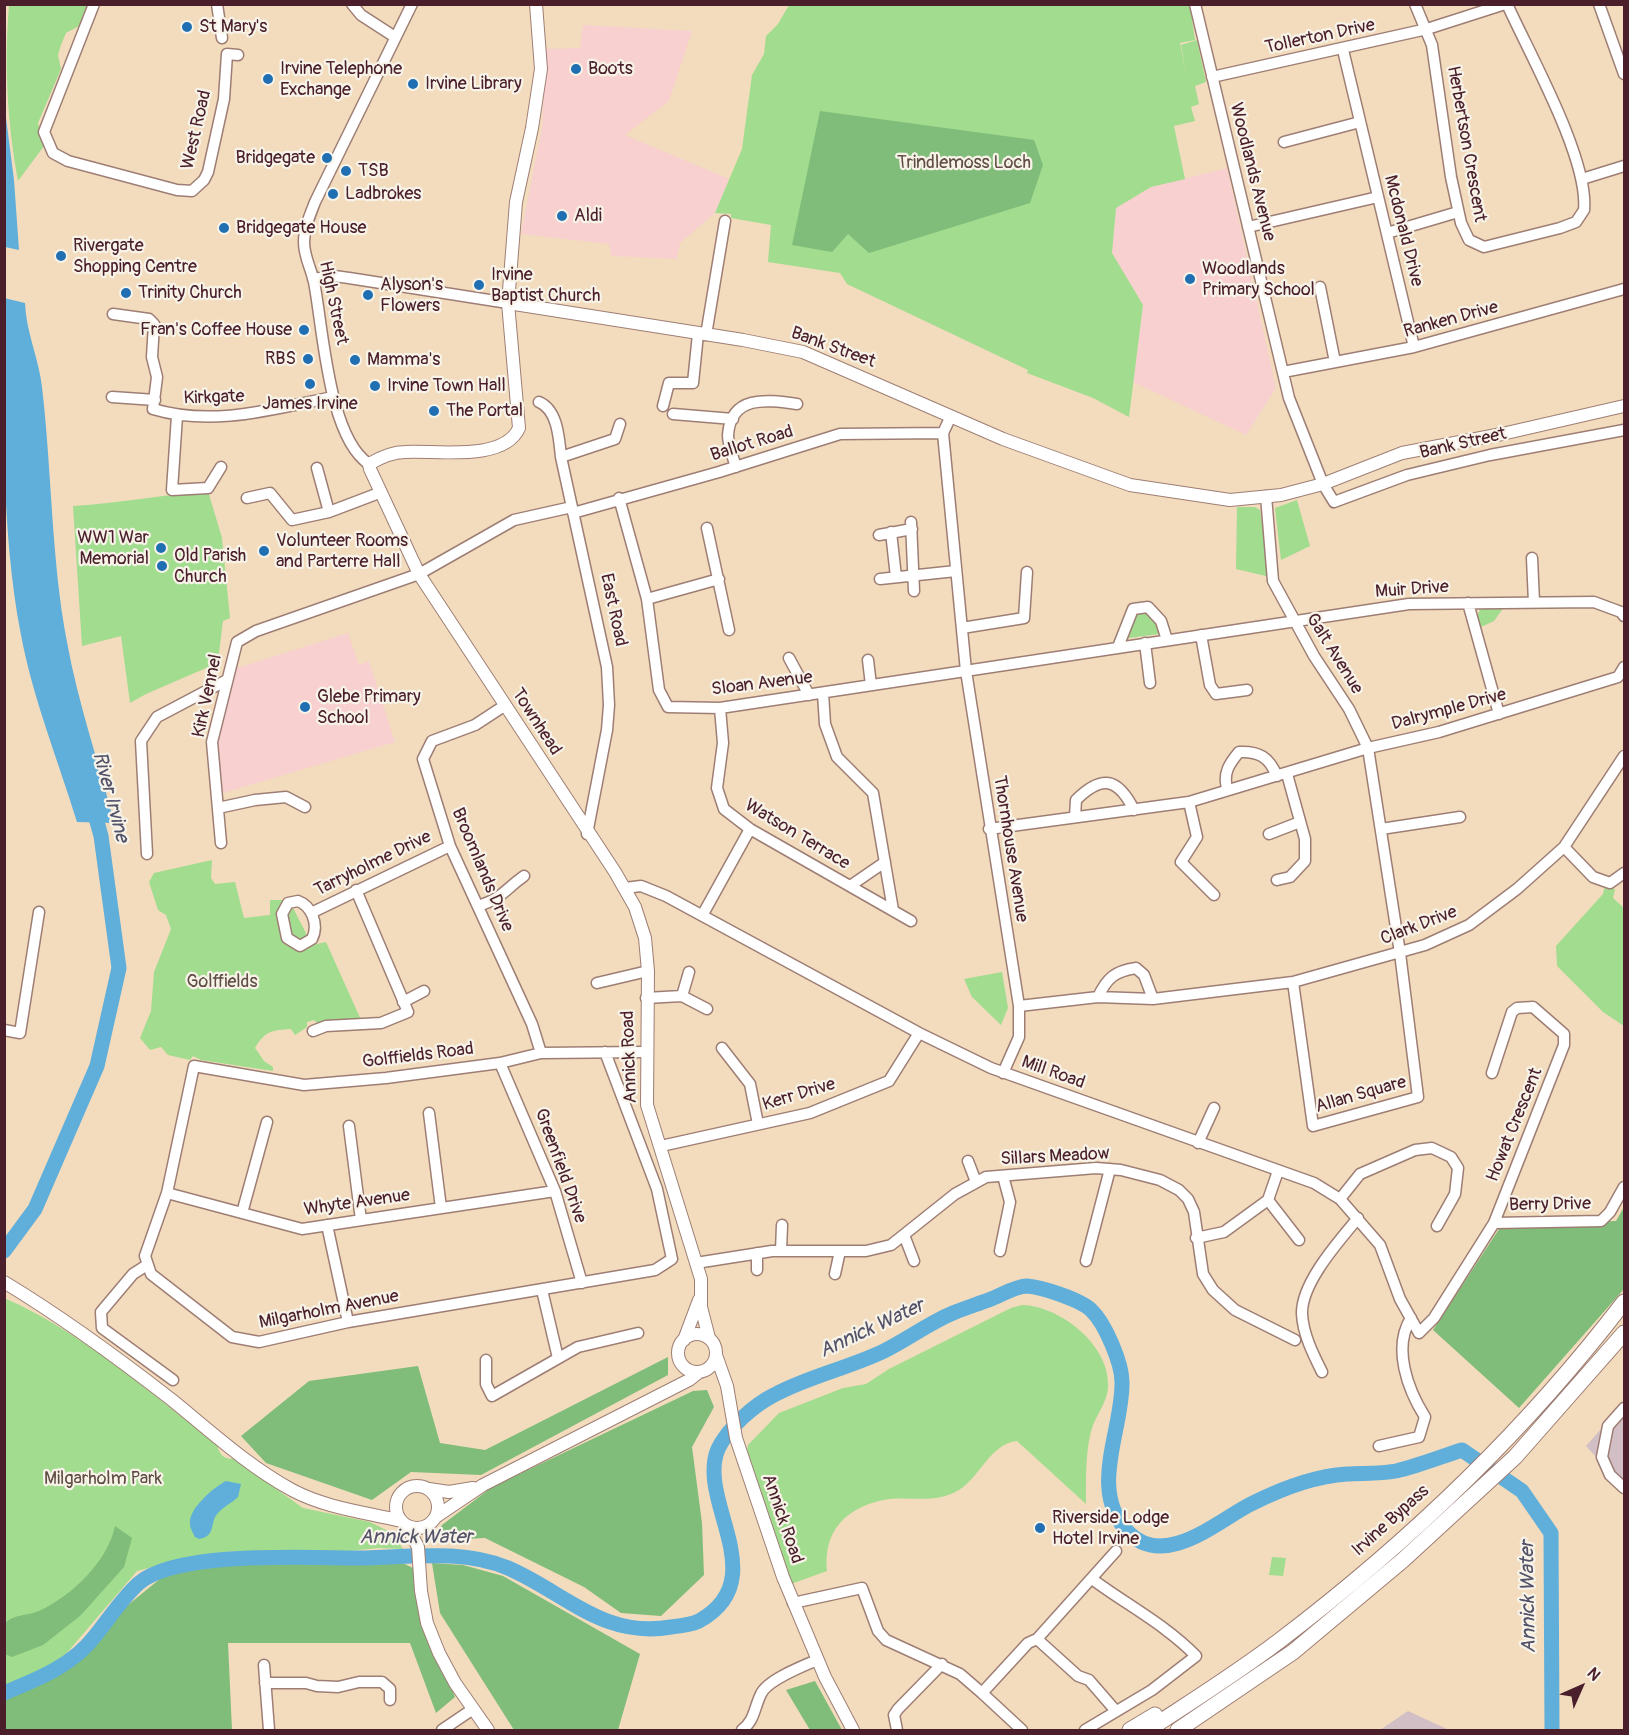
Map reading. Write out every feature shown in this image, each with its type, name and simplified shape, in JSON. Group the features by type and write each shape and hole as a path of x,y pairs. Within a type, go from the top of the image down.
{"highway":[{"name":"Irvine Bypass","path":"1148,1731 1279,1641 1383,1555 1463,1482 1501,1443 1559,1381 1624,1302"},
{"name":"Irvine Bypass","path":"1178,1731 1293,1652 1476,1496 1515,1457 1624,1333"},
{"path":"1130,1731 1279,1641"},
{"path":"1195,1731 1293,1652"}],"main road":[{"path":"369,464 387,454 403,452 493,449 514,438 519,428 520,414 508,303 516,202 536,110 541,69 536,4"},
{"name":"Bank Street","path":"508,303 803,352 1003,439 1131,485 1230,500 1281,495 1323,484 1402,453 1502,434 1624,406"},
{"name":"High Street","path":"369,464 379,493 419,574"},
{"name":"Townhead","path":"419,574 587,834 625,888"},
{"name":"Annick Road","path":"625,888 641,922 648,971 647,1105 701,1279 703,1319 708,1338"},
{"path":"4,1282 168,1398 256,1468 293,1491 330,1506 373,1514 415,1528 433,1521 483,1485 689,1380 701,1372 714,1363 715,1347 708,1338 693,1335 684,1340 679,1352 682,1364 690,1371 701,1372 727,1386"},
{"name":"Annick Road","path":"684,1340 701,1295"},
{"name":"Annick Road","path":"716,1355 727,1386 736,1438 794,1603 817,1660 853,1731"},
{"path":"666,1390 682,1364"},
{"path":"373,1514 397,1499 404,1490 414,1486 463,1491 483,1485"},
{"path":"418,1547 439,1505 429,1489"},
{"path":"397,1499 396,1512 418,1547 419,1573 428,1623 438,1653 488,1731"}],"street":[{"name":"West Road","path":"94,4 45,126 46,142 59,157 177,190 192,191 204,180 208,171 224,99 227,54 238,55"},
{"path":"217,4 222,38"},
{"path":"352,4 362,15 395,37"},
{"name":"High Street","path":"369,464 351,440 333,397 313,279 304,245 308,220 412,4"},
{"name":"Woodlands Avenue","path":"1195,4 1289,398 1323,484"},
{"name":"Herbertson Crescent","path":"1415,4 1432,45 1458,212 1469,240 1484,248 1576,222 1584,210 1581,179 1571,144 1506,4"},
{"name":"Tollerton Drive","path":"1212,77 1343,50 1427,29 1506,4"},
{"path":"1599,4 1624,74"},
{"name":"Mcdonald Drive","path":"1343,50 1414,347"},
{"path":"1284,142 1360,122"},
{"path":"1581,179 1624,166"},
{"path":"1248,227 1377,197"},
{"path":"1387,232 1458,212"},
{"path":"663,406 669,382 693,383 725,221"},
{"name":"Bank Street","path":"313,279 334,276 508,303"},
{"path":"1320,287 1335,362"},
{"name":"Ranken Drive","path":"1283,372 1414,347 1624,289"},
{"path":"112,397 154,400 157,377 152,357 154,324 149,320 113,314"},
{"name":"Kirkgate","path":"154,400 153,409 177,416 197,418 249,414 333,397"},
{"path":"736,467 728,437 733,419 743,406 754,400 797,404"},
{"name":"East Road","path":"539,402 549,410 558,429 561,457 607,667 609,701 606,730 587,834"},
{"path":"673,414 733,419"},
{"path":"177,416 172,490 208,488 221,467"},
{"name":"Thornhouse Avenue","path":"951,416 944,433 966,670 1018,1006 1019,1037 1003,1072"},
{"path":"561,457 615,439 620,424"},
{"name":"Bank Street","path":"1323,484 1334,502 1407,475 1500,453 1624,430"},
{"name":"Ballot Road","path":"573,510 736,467 840,434 944,433"},
{"path":"317,468 329,512"},
{"path":"247,498 270,494 292,520 329,512 379,493"},
{"name":"Galt Avenue","path":"1266,496 1273,581 1293,620 1349,709 1368,748 1400,953"},
{"name":"Sloan Avenue","path":"619,498 647,599 659,690 668,707 720,708 966,670"},
{"name":"Kirk Vennel","path":"221,843 212,742 237,642 246,636 419,574 498,527 514,520 573,510"},
{"path":"879,535 912,525 914,591"},
{"path":"707,528 729,630"},
{"path":"891,532 896,577"},
{"path":"1533,558 1534,602"},
{"path":"880,579 956,571"},
{"path":"962,628 1024,618 1027,572"},
{"path":"647,599 719,579"},
{"name":"Muir Drive","path":"966,670 1409,604 1594,602 1624,616"},
{"path":"1468,603 1499,714"},
{"path":"1118,647 1133,609 1148,607 1161,621 1167,640"},
{"path":"1201,634 1210,684 1216,694 1247,690"},
{"path":"1144,643 1150,683"},
{"path":"789,658 809,695"},
{"path":"868,660 872,685"},
{"name":"Dalrymple Drive","path":"989,829 1189,802 1227,788 1282,775 1368,748 1439,732 1499,714 1618,677 1624,667"},
{"path":"147,854 141,741 157,717 227,680"},
{"path":"823,693 825,724 837,757 873,793 893,910"},
{"name":"Broomlands Drive","path":"504,706 475,725 432,741 423,759 450,846 532,1024 541,1053"},
{"name":"Watson Terrace","path":"720,708 723,743 717,789 724,809 750,829 911,921"},
{"path":"1227,788 1224,778 1229,764 1239,752 1254,751 1269,759 1282,775 1305,839 1305,861 1290,877 1277,880"},
{"name":"Clark Drive","path":"1018,1006 1098,997 1153,999 1293,982 1425,945 1469,925 1517,889 1564,847 1624,756"},
{"path":"1075,817 1076,800 1090,786 1106,782 1124,790 1134,810"},
{"path":"218,808 255,800 286,798 306,807"},
{"path":"1189,802 1197,837 1181,862 1214,895"},
{"path":"1381,829 1460,817"},
{"path":"1269,834 1300,822"},
{"path":"703,914 750,829"},
{"name":"Tarryholme Drive","path":"310,913 450,846"},
{"path":"1564,847 1593,877 1610,883 1624,873"},
{"path":"850,886 885,862"},
{"path":"478,906 500,898 507,888 524,876"},
{"name":"Mill Road","path":"625,888 635,886 653,890 703,914 919,1033 1003,1072 1314,1183 1340,1199 1380,1245 1400,1299 1419,1333"},
{"path":"313,1031 326,1026 381,1023 408,1012 356,890"},
{"path":"4,1030 20,1033 39,912"},
{"name":"Allan Square","path":"1293,982 1312,1126 1418,1097 1400,953"},
{"path":"1098,997 1105,983 1117,970 1136,968 1144,975 1153,999"},
{"path":"597,983 648,971"},
{"path":"682,996 689,972"},
{"path":"403,1002 424,991"},
{"path":"646,998 682,996 707,1009"},
{"name":"Howat Crescent","path":"1419,1333 1434,1318 1494,1223 1564,1045 1564,1034 1533,1007 1517,1008 1512,1012 1492,1073"},
{"name":"Kerr Drive","path":"661,1146 810,1113 889,1081 919,1033"},
{"path":"722,1048 750,1084 758,1124"},
{"name":"Annick Road","path":"605,1052 657,1189 672,1259"},
{"name":"Golffields Road","path":"167,1193 194,1066 304,1085 386,1078 500,1063 541,1053 646,1052"},
{"name":"Greenfield Drive","path":"500,1063 555,1191 582,1283"},
{"path":"1198,1143 1214,1108"},
{"path":"429,1113 441,1208"},
{"path":"242,1213 267,1122"},
{"path":"349,1126 361,1220"},
{"path":"1340,1199 1360,1174 1415,1150 1432,1148 1451,1157 1458,1168 1455,1194 1437,1226"},
{"path":"968,1161 976,1182"},
{"name":"Sillars Meadow","path":"696,1263 781,1251 866,1251 882,1248 891,1245 955,1194 986,1177 1096,1168 1110,1169 1160,1180 1179,1190 1188,1199 1194,1212 1203,1274 1214,1290 1235,1310 1295,1340"},
{"path":"1086,1261 1110,1169"},
{"path":"1196,1238 1224,1232 1268,1200 1278,1171"},
{"path":"1000,1251 1010,1202 1003,1176"},
{"name":"Berry Drive","path":"1494,1223 1601,1221 1610,1212 1624,1187"},
{"name":"Whyte Avenue","path":"167,1193 302,1229 555,1191"},
{"path":"167,1193 144,1256 147,1265 133,1274 101,1312 102,1328 173,1380"},
{"path":"1268,1200 1299,1240"},
{"path":"1322,1372 1309,1345 1302,1313 1308,1288 1336,1245 1358,1218"},
{"path":"781,1251 782,1225"},
{"path":"327,1226 348,1322"},
{"path":"904,1235 914,1262"},
{"path":"835,1274 840,1251"},
{"path":"757,1253 757,1270"},
{"name":"Milgarholm Avenue","path":"147,1265 151,1274 232,1337 259,1342 348,1322 655,1270 672,1259"},
{"path":"542,1290 558,1358"},
{"path":"1379,1446 1419,1437 1425,1417 1411,1394 1403,1349 1403,1331 1411,1318"},
{"path":"486,1360 486,1384 492,1396 578,1347 638,1333"},
{"path":"1624,1408 1608,1426 1602,1456 1610,1475 1624,1488"},
{"path":"982,1694 1028,1642 1037,1639 1116,1551"},
{"path":"1085,1731 1115,1710 1152,1690 1197,1656 1163,1626 1129,1607 1092,1579"},
{"path":"794,1603 862,1588 878,1631 886,1640 960,1674 1022,1731"},
{"path":"1037,1639 1078,1676 1089,1680 1115,1710"},
{"path":"742,1731 752,1722 762,1691 781,1677 817,1660"},
{"path":"897,1731 894,1726 894,1715 898,1709 942,1664"},
{"path":"264,1665 269,1731"},
{"path":"264,1683 306,1683 338,1687 359,1682 382,1682 390,1689 390,1700"},
{"path":"442,1731 473,1709"}],"shaded area":[{"path":"583,25 692,31 669,101 625,135 729,179 715,213 680,243 677,259 611,256 609,244 521,234 542,127 546,49 580,48"},
{"name":"Woodlands Primary School","path":"1227,168 1276,388 1246,435 1133,382 1143,305 1112,253 1116,208 1151,187"},
{"name":"Glebe Primary School","path":"348,633 359,665 369,661 395,742 223,793 217,742 237,668"},
{"path":"1624,1403 1624,1487 1586,1446"},
{"path":"1408,1711 1449,1730 1380,1730"}],"green space":[{"path":"9,5 87,5 79,26 66,33 61,45 58,55 61,69 38,123 44,146 18,181 11,137 8,93"},
{"name":"Trindlemoss Loch","path":"789,5 1190,5 1195,40 1180,43 1186,74 1181,45 1197,40 1206,82 1195,86 1199,104 1191,107 1195,121 1174,126 1185,179 1151,187 1116,208 1112,253 1143,305 1129,417 1093,398 1027,373 1028,370 847,284 840,273 768,262 771,225 731,218 731,214 715,213 742,149 752,75 764,54 766,36 778,24"},
{"path":"820,111 1034,140 1043,165 1030,203 869,253 848,234 832,252 792,245"},
{"path":"208,491 222,538 230,618 223,621 219,653 213,665 130,703 121,636 82,646 73,506"},
{"path":"1297,500 1310,546 1281,560 1275,508"},
{"path":"1237,507 1255,507 1260,510 1270,577 1236,569"},
{"path":"1482,607 1504,607 1494,621 1481,627 1477,615"},
{"path":"1144,611 1154,620 1159,634 1129,638 1128,629 1136,613"},
{"name":"Golffields","path":"212,860 211,878 215,884 235,882 244,918 270,915 270,900 289,900 312,945 326,942 361,1020 317,1023 314,1020 307,1022 307,1027 295,1035 291,1029 270,1032 255,1048 264,1061 273,1067 273,1071 201,1060 193,1056 190,1060 168,1055 161,1047 150,1050 140,1038 151,1011 154,972 171,929 166,915 158,910 149,882 154,873"},
{"path":"1605,886 1615,889 1613,898 1624,908 1624,1026 1603,1012 1557,966 1556,946 1603,894"},
{"path":"1002,972 1008,1008 1001,1025 972,997 964,979"},
{"path":"1624,1207 1624,1289 1519,1408 1433,1330 1501,1226 1616,1221"},
{"name":"Milgarholm Park","path":"4,1298 32,1311 87,1345 217,1445 222,1456 234,1459 303,1508 370,1522 392,1533 403,1549 379,1548 318,1554 234,1551 187,1558 137,1571 65,1655 50,1667 5,1689"},
{"path":"1022,1305 1052,1312 1080,1330 1101,1356 1106,1371 1108,1386 1106,1396 1093,1425 1089,1444 1086,1464 1086,1504 1017,1441 1008,1443 993,1454 966,1484 950,1495 883,1500 858,1509 839,1524 833,1534 827,1557 827,1571 791,1584 747,1450 748,1445 779,1413 843,1388 866,1384 889,1369 1011,1308"},
{"path":"668,1357 668,1375 481,1475 411,1472 372,1500 266,1463 241,1436 309,1381 418,1366 440,1443 485,1450"},
{"path":"707,1390 714,1407 692,1447 702,1523 704,1575 661,1616 621,1613 584,1587 485,1538 430,1541 442,1525 492,1487 693,1391"},
{"path":"115,1526 132,1538 124,1567 80,1616 43,1645 12,1657 5,1654 5,1623 13,1618 39,1611 76,1587 105,1552"},
{"path":"390,1557 413,1568 427,1623 455,1697 436,1713 410,1643 228,1643 232,1730 5,1730 5,1693 66,1663 128,1605 172,1569 295,1558"},
{"path":"1272,1557 1286,1558 1283,1576 1269,1575"},
{"path":"432,1563 463,1565 503,1576 640,1654 618,1730 514,1730 440,1613"},
{"path":"815,1681 842,1730 810,1730 786,1690"}],"water":[{"path":"5,110 14,180 19,250 5,247"},
{"path":"4,298 25,303 40,377 58,579 67,642 77,688 114,823 77,822 26,659 14,593 6,509"},
{"path":"226,1481 241,1484 238,1497 218,1513 208,1535 199,1539 195,1537 190,1524 193,1512 209,1493"}],"waterway":[{"name":"River Irvine","path":"4,1251 35,1209 97,1066 119,968 101,836 92,804"},
{"name":"Annick Water","path":"4,1693 54,1670 76,1656 139,1583 158,1572 183,1565 213,1561 279,1557 466,1557 508,1568 585,1611 625,1626 647,1629 682,1626 699,1621 721,1604 731,1584 733,1562 716,1492 714,1470 718,1449 735,1425 766,1399 787,1388 884,1351 953,1313 1013,1289 1027,1286 1061,1295 1086,1306 1102,1324 1112,1344 1122,1382 1121,1401 1110,1460 1110,1499 1117,1516 1129,1533 1144,1543 1159,1546 1176,1544 1193,1538 1253,1503 1311,1480 1335,1475 1396,1471 1462,1450 1522,1491 1551,1533 1552,1730"}],"place":[{"name":"St Mary's","path":"187,27"},
{"name":"Boots","path":"576,69"},
{"name":"Irvine Telephone Exchange","path":"268,79"},
{"name":"Irvine Library","path":"413,84"},
{"name":"Bridgegate","path":"327,158"},
{"name":"TSB","path":"346,171"},
{"name":"Ladbrokes","path":"333,194"},
{"name":"Aldi","path":"562,216"},
{"name":"Bridgegate House","path":"224,228"},
{"name":"Rivergate Shopping Centre","path":"61,256"},
{"name":"Woodlands Primary School","path":"1190,279"},
{"name":"Irvine Baptist Church","path":"479,285"},
{"name":"Trinity Church","path":"126,293"},
{"name":"Alyson's Flowers","path":"368,295"},
{"name":"Fran's Coffee House","path":"304,330"},
{"name":"RBS","path":"308,359"},
{"name":"Mamma's","path":"355,360"},
{"name":"James Irvine","path":"310,384"},
{"name":"Irvine Town Hall","path":"375,386"},
{"name":"The Portal","path":"434,411"},
{"name":"WW1 War Memorial","path":"161,548"},
{"name":"Volunteer Rooms and Parterre Hall","path":"264,551"},
{"name":"Old Parish Church","path":"162,566"},
{"name":"Glebe Primary School","path":"305,707"},
{"name":"Riverside Lodge Hotel Irvine","path":"1040,1528"}]}
